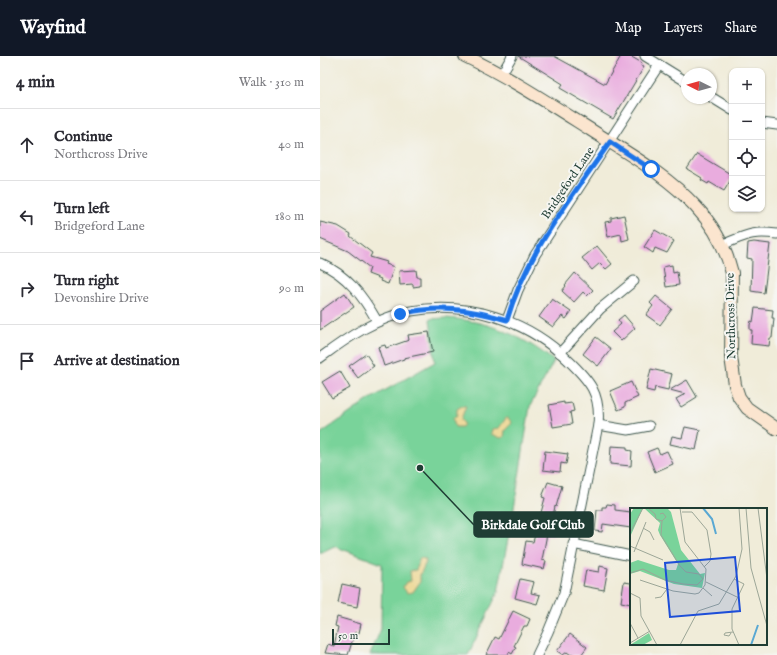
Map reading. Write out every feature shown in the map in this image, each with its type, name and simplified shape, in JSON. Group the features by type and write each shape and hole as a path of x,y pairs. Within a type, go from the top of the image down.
{"street":[{"name":"Northcross Drive","path":"465,56 501,75 610,142 651,169 696,206 709,223 722,245 728,258 732,273 731,357 735,385 739,396 747,408 777,429"},
{"path":"501,75 512,56"},
{"path":"645,56 681,78"},
{"name":"Bridgeford Lane","path":"507,320 518,290 534,256 610,142 659,64"},
{"path":"717,101 729,108"},
{"path":"765,123 777,125"},
{"path":"722,245 749,233 756,232 777,234"},
{"path":"320,263 335,271 357,290 377,321"},
{"path":"560,353 600,309 634,280"},
{"path":"320,358 341,342 377,321 411,311 435,308 464,310 507,320 532,332 560,353 593,388 599,406 598,426 561,603 537,655"},
{"path":"598,426 628,430 648,426"},
{"path":"573,544 630,556"}],"green space":[{"path":"445,318 475,322 503,330 516,336 554,361 530,406 515,502 498,592 468,655 370,655 381,629 382,564 334,546 320,553 320,434 370,399 435,362 430,319"}],"sand":[{"path":"462,406 466,406 461,419 464,424 462,427 455,427 453,418 457,415 457,409"},
{"path":"506,418 508,418 512,423 505,430 504,437 501,438 491,434 492,429 499,428"},
{"path":"420,558 425,559 426,562 420,575 420,582 413,592 407,593 403,587 406,582 411,581 410,571 416,570"}],"building":[{"path":"518,56 554,56 605,84 621,56 630,56 642,63 641,66 644,67 613,119 560,88 563,84"},
{"path":"697,154 729,173 729,183 724,191 709,182 708,184 701,180 702,178 687,169"},
{"path":"624,215 629,239 622,241 621,234 608,237 605,222 611,221 611,218"},
{"path":"320,222 338,226 351,234 350,236 372,253 370,257 387,262 386,264 394,267 388,284 380,281 381,279 368,274 370,268 348,251 320,239"},
{"path":"655,230 674,241 667,253 655,248 653,253 644,247"},
{"path":"754,242 770,244 764,293 751,291 752,259 747,258 748,243"},
{"path":"597,246 612,264 606,269 600,263 592,270 582,258"},
{"path":"672,265 673,273 677,272 679,285 666,287 663,267"},
{"path":"416,270 417,277 420,277 420,286 413,287 413,284 400,285 399,271"},
{"path":"575,273 593,290 587,296 583,292 574,302 562,291"},
{"path":"345,293 354,307 320,330 320,311"},
{"path":"656,296 672,309 660,325 646,315 653,306 650,303"},
{"path":"552,299 571,312 566,319 562,316 553,327 539,317"},
{"path":"755,308 773,310 772,318 774,318 772,338 770,338 769,346 751,344 752,330 750,330 750,325 751,321 753,322"},
{"path":"624,315 635,328 621,341 612,332 621,324 618,320"},
{"path":"429,332 433,352 404,358 384,366 378,347 385,345 386,348 409,340 408,335"},
{"path":"596,337 611,349 598,366 583,354"},
{"path":"366,354 374,366 358,378 349,366"},
{"path":"651,369 672,374 668,390 655,387 654,392 646,390"},
{"path":"340,371 350,388 332,398 322,382"},
{"path":"687,380 697,397 681,407 676,399 685,394 670,390"},
{"path":"631,382 638,397 625,403 625,407 618,410 610,391"},
{"path":"564,402 564,404 572,403 574,411 570,412 572,424 553,427 549,405"},
{"path":"685,427 700,430 696,450 670,444 672,436 682,438"},
{"path":"611,446 627,447 627,450 632,451 631,466 610,464"},
{"path":"657,448 660,454 667,451 673,464 655,472 647,452"},
{"path":"545,451 568,454 566,464 561,463 560,472 543,470"},
{"path":"548,482 562,486 556,507 555,506 551,527 554,527 553,535 547,534 542,560 546,561 544,569 522,564 526,541 533,542 545,498 542,497"},
{"path":"607,504 615,505 615,510 630,512 630,528 603,524 602,532 595,531 597,510 602,510 602,507 606,507"},
{"path":"600,566 608,568 604,590 583,586 586,570 599,572"},
{"path":"520,579 534,582 531,593 540,595 537,604 515,598"},
{"path":"624,582 630,583 630,604 621,602"},
{"path":"342,584 360,588 357,607 338,603"},
{"path":"513,611 530,619 527,626 524,626 514,646 516,647 512,654 509,652 508,655 486,655 495,637 499,639"},
{"path":"337,617 361,624 359,633 355,632 348,655 325,653 328,644 334,646 338,627 335,626"},
{"path":"570,634 587,647 581,655 571,655 567,652 563,655 557,651"}],"place":[{"name":"Birkdale Golf Club","path":"420,468"}],"route":[{"path":"400,314 435,308 464,310 507,320 512,302 534,256 610,142 651,169"}]}
